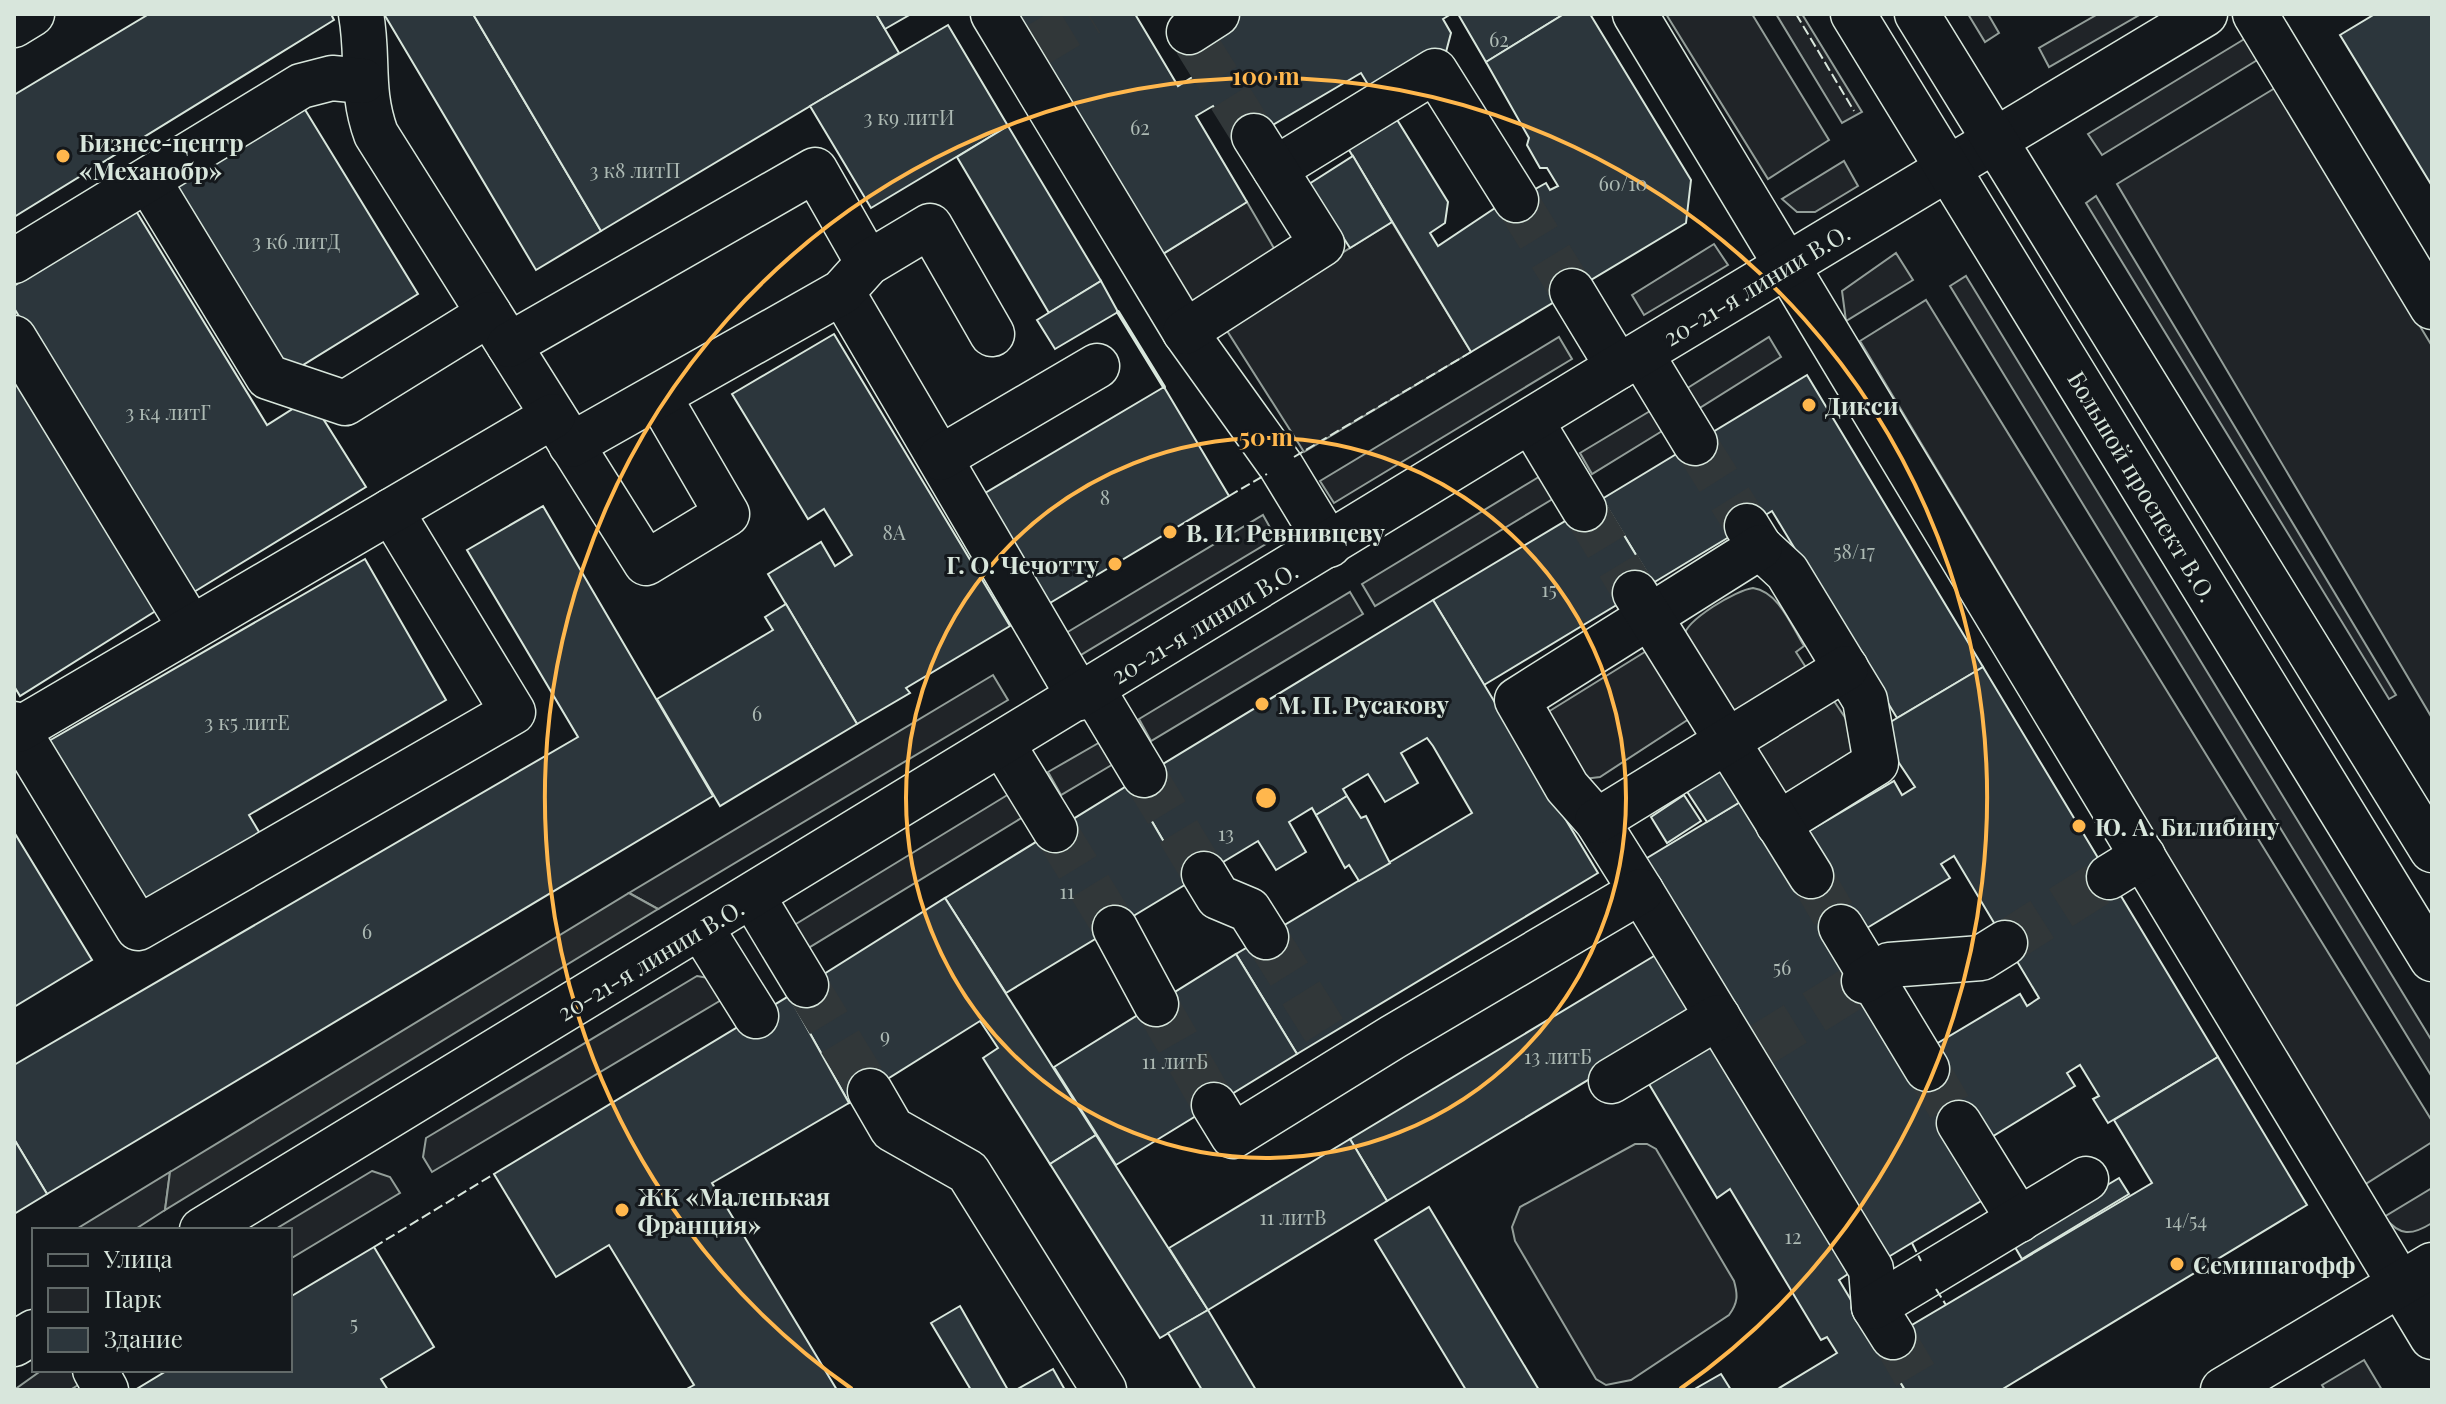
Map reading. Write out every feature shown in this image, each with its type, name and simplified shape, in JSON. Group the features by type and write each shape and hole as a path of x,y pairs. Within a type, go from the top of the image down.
{"street":[{"path":"14,25 32,14"},
{"path":"361,14 367,44 363,81 365,106 376,134 646,563 727,514 659,397"},
{"path":"993,14 1025,53 1185,332 1281,466 1329,545"},
{"path":"1635,14 1786,265 2126,867 2416,1274 2432,1337"},
{"name":"Большой проспект В.О.","path":"1853,14 2432,959"},
{"path":"1917,14 2432,850"},
{"name":"20-21-я линии В.О.","path":"205,1228 1087,694 1629,360 2205,14"},
{"path":"2255,14 2432,307"},
{"path":"1185,332 1322,244 1264,153 1435,71 1516,200"},
{"path":"14,261 301,86 332,78 363,81"},
{"path":"148,180 268,377 345,403 499,330 815,170 855,277 940,458 1087,694 1144,775"},
{"path":"391,511 513,712 138,928 16,727 391,511 562,431 659,397 855,277 930,226 992,334"},
{"path":"1572,291 1695,443"},
{"path":"14,338 191,628"},
{"path":"940,458 1097,366"},
{"path":"1531,421 1584,509"},
{"path":"1778,824 1876,763 1865,700 1787,572 1753,537 1642,605 1517,700 1567,787 1597,821 1718,1017 1750,1052 1871,1269 1884,1322 2019,1220 2086,1179"},
{"path":"1642,605 1811,876"},
{"path":"1597,821 1846,668"},
{"path":"1003,745 1055,830"},
{"path":"1204,874 1218,897 1249,910 1266,937"},
{"path":"1214,1105 1233,1136 1337,1051 1641,891"},
{"path":"753,897 806,985"},
{"path":"1841,927 1867,979 1927,1069"},
{"path":"701,928 756,1016"},
{"path":"1115,928 1156,1004"},
{"path":"1867,979 1889,965 1981,958 2005,943"},
{"path":"1611,1081 1718,1017"},
{"path":"870,1091 892,1129 968,1172 1104,1390"},
{"path":"1959,1123 2019,1220"},
{"path":"2223,1390 2416,1274"},
{"path":"14,1344 32,1333"},
{"path":"96,1372 106,1390"}],"green space":[{"path":"1666,14 1752,14 1829,140 1768,179"},
{"path":"1776,14 1802,14 1862,112 1842,123"},
{"path":"1968,14 1988,14 1999,33 1985,42"},
{"path":"2098,14 2141,14 2049,67 2039,48"},
{"path":"2246,38 2259,59 2102,155 2088,134"},
{"path":"2275,88 2432,346 2432,718 2117,184"},
{"path":"1844,161 1858,186 1815,212 1797,212 1782,199"},
{"path":"2096,196 2396,695 2389,699 2086,203"},
{"path":"1247,202 1275,250 1191,303 1158,257"},
{"path":"1392,222 1471,352 1304,452 1224,326"},
{"path":"1714,244 1728,265 1644,315 1632,295"},
{"path":"1896,253 1913,280 1846,321 1842,291"},
{"path":"1966,276 2432,1041 2432,1077 1950,286"},
{"path":"1926,300 2432,1121 2432,1142 2364,1185 1860,341"},
{"path":"1559,337 1572,359 1334,503 1320,481"},
{"path":"1769,337 1781,357 1690,414 1678,394"},
{"path":"1655,408 1667,428 1592,474 1580,453"},
{"path":"1542,475 1556,497 1375,606 1362,584"},
{"path":"1263,515 1276,538 1079,656 1066,633"},
{"path":"1753,588 1770,596 1789,619 1804,646 1796,652 1805,666 1804,674 1735,714 1684,636 1693,622 1713,607"},
{"path":"1350,592 1363,614 1151,741 1139,719"},
{"path":"1648,650 1692,717 1600,777 1584,779 1548,712"},
{"path":"993,675 1008,700 658,909 629,893"},
{"path":"1832,698 1864,746 1777,801 1750,742"},
{"path":"1102,741 1115,763 1061,795 1048,772"},
{"path":"1009,794 1023,817 805,950 791,927"},
{"path":"697,976 719,980 728,996 432,1172 423,1157 426,1138"},
{"path":"1635,1144 1647,1144 1656,1149 1734,1281 1736,1299 1729,1315 1631,1380 1606,1385 1596,1379 1515,1241 1512,1227 1520,1207"},
{"path":"372,1171 390,1177 400,1193 292,1258 292,1228 277,1228"},
{"path":"170,1172 165,1210 137,1228 78,1228"},
{"path":"2432,1188 2432,1223 2406,1232 2395,1228 2384,1217"},
{"path":"2364,1360 2382,1390 2325,1390 2322,1385"},
{"path":"39,1372 77,1372 83,1382 70,1390 14,1390"}],"shaded area":[{"path":"629,893 658,909 165,1210 170,1172"}],"building":[{"name":"Бизнес-центр «Механобр»","path":"149,14 331,14 334,20 14,217 14,95"},
{"path":"384,14 473,14 601,231 536,270"},
{"path":"473,14 876,14 899,53 601,231"},
{"path":"876,14 911,14 885,29"},
{"path":"1010,14 1135,14 1178,86 1194,76 1179,51 1237,14 1451,14 1443,19 1451,33 1446,52 1373,93 1361,73 1237,146 1213,106 1196,116 1247,202 1158,257"},
{"path":"1458,14 1564,14 1486,62"},
{"path":"1564,14 1590,14 1691,180 1686,223 1471,352 1343,140 1391,110 1448,202 1445,223 1430,233 1438,246 1498,206 1503,207 1546,183 1550,190 1558,186 1547,168 1540,168 1527,145 1529,138 1486,62"},
{"path":"2375,14 2432,14 2432,186 2340,35"},
{"path":"948,25 1008,126 871,208 810,106"},
{"path":"304,108 418,294 290,373 175,186"},
{"path":"1008,126 1101,281 1049,313 957,157"},
{"path":"1353,156 1392,222 1350,248 1309,184"},
{"path":"136,211 267,425 310,398 366,487 189,595 14,308 14,286"},
{"path":"1101,281 1118,312 1055,349 1037,320"},
{"path":"834,334 1010,626 906,688 910,693 857,724 768,574 821,542 835,566 852,555 824,509 808,519 732,394"},
{"path":"14,368 162,607 20,696 14,686"},
{"path":"1807,375 1983,667 1897,718 1772,511 1653,583 1602,499"},
{"path":"1164,387 1229,496 1045,606 980,496"},
{"path":"1602,499 1653,583 1484,685 1433,600"},
{"path":"543,506 713,796 47,1194 14,1139 14,1065 578,737 467,550"},
{"path":"365,559 446,700 249,815 262,837 142,907 47,742"},
{"path":"1433,600 1598,873 1297,1054 1236,954 1472,813 1433,746 1427,738 1401,753 1418,783 1385,802 1368,774 1343,789 1347,796 1316,815 1312,808 1289,822 1306,852 1276,870 1258,841 1188,883 1130,784"},
{"path":"786,604 857,724 720,806 657,699 773,630 765,617"},
{"path":"1983,667 2218,1057 2108,1123 2093,1099 2099,1096 2080,1065 2067,1073 2075,1086 1982,1143 1991,1195 1885,1259 1642,861 1750,796 1799,837 1894,781 1902,795 1915,787 1877,730","holes":["1954,856 2039,998 2027,1006 2020,994 1926,1050 1857,934 1950,878 1941,864"]},
{"path":"1726,760 1750,796 1707,822 1684,787"},
{"path":"1130,784 1188,883 1006,993 945,898"},
{"path":"1684,795 1701,821 1667,843 1651,817"},
{"path":"1347,796 1361,818 1366,816 1390,863 1359,881 1349,865 1345,868 1316,815"},
{"path":"14,832 92,960 14,1007"},
{"path":"945,898 1096,1135 1050,1164 983,1058 998,1048 980,1021 849,1103 789,996"},
{"path":"1659,953 1696,1015 1387,1201 1350,1139"},
{"path":"1236,954 1297,1054 1116,1165 1054,1067"},
{"name":"ЖК «Маленькая Франция»","path":"789,996 849,1103 712,1183 837,1390 685,1390 694,1385 609,1245 556,1277 494,1174"},
{"path":"1711,1039 1851,1272 1839,1280 1905,1390 1776,1390 1837,1353 1827,1337 1821,1340 1730,1189 1717,1198 1646,1079"},
{"path":"2218,1057 2307,1205 2001,1390 1905,1390 1878,1345 2152,1183 2114,1120"},
{"path":"1096,1135 1208,1310 1160,1338 1050,1164"},
{"path":"14,1139 47,1194 14,1214"},
{"path":"1350,1139 1387,1201 1208,1310 1169,1248"},
{"path":"2119,1178 2129,1194 2022,1259 2012,1242"},
{"path":"1429,1207 1539,1390 1466,1390 1375,1240"},
{"path":"374,1247 434,1347 381,1379 388,1390 135,1390 165,1372 292,1372 292,1296"},
{"path":"960,1306 1008,1390 971,1390 931,1323"},
{"path":"1208,1310 1256,1390 1202,1390 1168,1333"},
{"path":"1053,1369 1065,1390 1016,1390"},
{"path":"1721,1374 1731,1390 1693,1390"}],"tunnel":[{"path":"1031,49 1089,14"},
{"path":"1195,41 1254,136"},
{"path":"1516,200 1572,291"},
{"path":"1695,443 1747,526"},
{"path":"1584,509 1635,593"},
{"path":"1144,775 1204,874"},
{"path":"1055,830 1115,928"},
{"path":"1811,876 1841,927"},
{"path":"2005,943 2109,877"},
{"path":"1266,937 1328,1036"},
{"path":"1758,1047 1864,981"},
{"path":"806,985 870,1091"},
{"path":"1156,1004 1214,1105"},
{"path":"1927,1069 1959,1123"},
{"path":"1893,1337 1924,1390"}],"fence":[{"path":"1796,14 1854,111"},
{"path":"1294,457 1471,352"},
{"path":"1229,496 1267,474"},
{"path":"374,1247 494,1174"},
{"path":"1912,1243 1921,1261"},
{"path":"1936,1289 1946,1305"}],"wall":[{"path":"1118,312 1164,387"}],"place":[{"name":"Бизнес-центр «Механобр»","path":"63,156"},
{"name":"Дикси","path":"1809,405"},
{"name":"В. И. Ревнивцеву","path":"1170,532"},
{"name":"Г. О. Чечотту","path":"1115,564"},
{"name":"М. П. Русакову","path":"1262,704"},
{"name":"Ю. А. Билибину","path":"2079,826"},
{"name":"ЖК «Маленькая Франция»","path":"622,1210"},
{"name":"Семишагофф","path":"2177,1264"}]}
